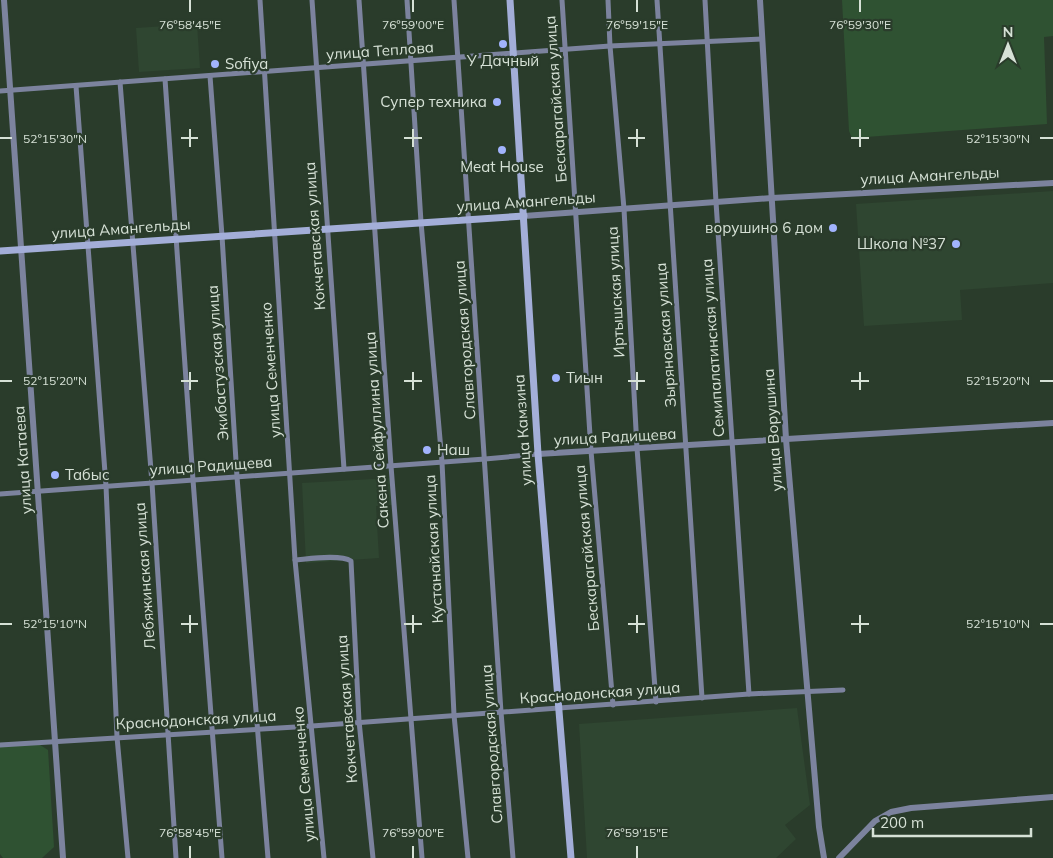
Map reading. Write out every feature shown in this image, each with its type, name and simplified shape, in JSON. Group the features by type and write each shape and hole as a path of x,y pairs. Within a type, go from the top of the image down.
{"main road":[{"name":"улица Камзина","path":"510,0 538,454 571,858"},
{"name":"улица Амангельды","path":"0,250 524,216"}],"street":[{"name":"улица Катаева","path":"4,0 54,741 64,858"},
{"name":"улица Семенченко","path":"260,0 295,560 324,858"},
{"name":"Кокчетавская улица","path":"312,0 326,229 344,469"},
{"name":"Сакена Сейфуллина улица","path":"359,0 391,466 422,858"},
{"name":"Кустанайская улица","path":"407,0 421,222 442,462 454,715 468,858"},
{"name":"Славгородская улица","path":"454,0 501,712 513,858"},
{"name":"Бескарагайская улица","path":"562,0 591,451 613,705"},
{"name":"Иртышская улица","path":"608,0 610,46 624,209 637,448 656,702"},
{"name":"Зыряновская улица","path":"657,0 702,698"},
{"name":"Семипалатинская улица","path":"705,0 716,202 749,694"},
{"name":"улица Ворушина","path":"760,0 786,439 819,827 824,858"},
{"name":"улица Теплова","path":"0,91 565,49 762,39"},
{"name":"Экибастузская улица","path":"210,76 237,477 268,858"},
{"path":"165,79 222,858"},
{"name":"Лебяжинская улица","path":"120,82 152,483 176,858"},
{"path":"76,86 106,486 117,737 128,858"},
{"name":"улица Амангельды","path":"524,216 772,198 1053,183"},
{"name":"улица Радищева","path":"0,494 538,454 1053,423"},
{"name":"Кокчетавская улица","path":"295,560 348,559 350,561 359,721 373,858"},
{"name":"Краснодонская улица","path":"0,745 312,726 359,721 613,705 749,694 842,690"},
{"path":"839,858 875,821 891,812 910,808 1053,797"}],"shaded area":[{"path":"842,0 1053,0 1053,36 1044,37 1047,124 852,138 849,131"},
{"path":"197,24 200,68 139,72 136,28"},
{"name":"Школа №37","path":"1053,191 1053,283 960,290 962,320 864,326 856,204"},
{"path":"390,478 392,505 376,506 379,558 306,563 302,483"},
{"path":"797,708 810,805 785,825 796,839 776,858 587,858 579,724"},
{"path":"37,743 48,750 54,847 42,858 3,858 0,854 0,747"}],"place":[{"name":"У Дачный","path":"503,44"},
{"name":"Sofiya","path":"215,64"},
{"name":"Супер техника","path":"497,102"},
{"name":"Meat House","path":"502,150"},
{"name":"ворушино 6 дом","path":"833,228"},
{"name":"Школа №37","path":"956,244"},
{"name":"Тиын","path":"556,378"},
{"name":"Наш","path":"427,450"},
{"name":"Табыс","path":"55,475"}]}
